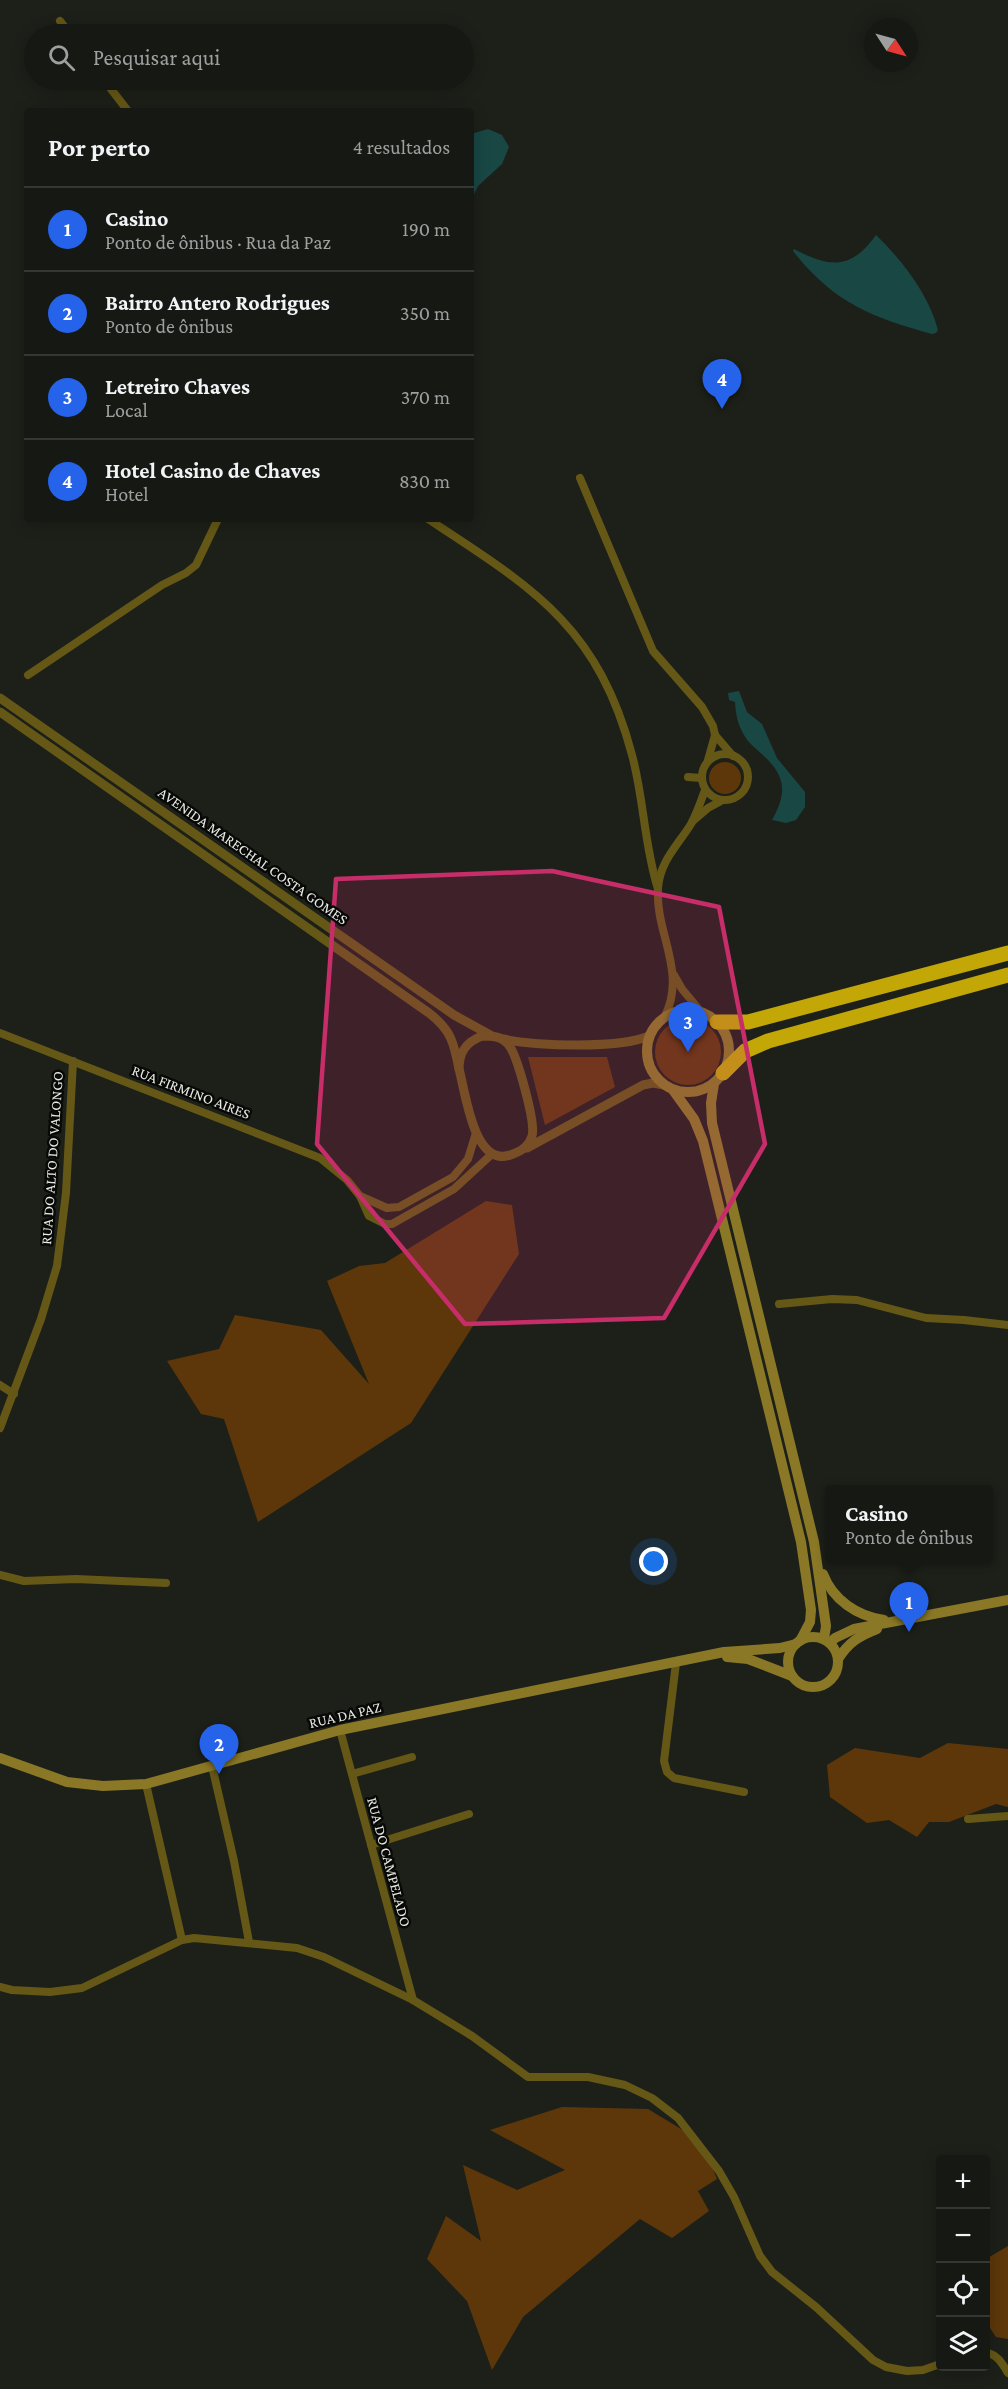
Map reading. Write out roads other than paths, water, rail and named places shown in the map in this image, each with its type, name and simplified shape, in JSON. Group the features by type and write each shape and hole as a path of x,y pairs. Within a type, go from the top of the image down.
{"highway":[{"path":"717,1022 748,1022 1008,953"},
{"path":"719,1078 745,1051 768,1041 1008,975"}],"main road":[{"path":"792,1676 788,1659 810,1622 811,1610 801,1542 703,1141 694,1119 649,1066 647,1056 649,1036 656,1026 664,1018 685,1010 702,1012 717,1022 726,1035 729,1051 711,1103 712,1123 817,1558 827,1641 838,1659"},
{"path":"668,1088 687,1093 699,1091 719,1078"},
{"path":"817,1558 826,1583 847,1606 871,1618 893,1621"},
{"path":"702,1658 724,1652 780,1648 808,1638 827,1641 854,1629 1008,1600"},
{"path":"702,1658 748,1659 792,1676 806,1687 820,1687 827,1684 836,1673 838,1659 857,1637 893,1621"},
{"name":"RUA DA PAZ","path":"0,1758 67,1782 103,1786 146,1784 340,1730 702,1658"}],"street":[{"path":"112,90 126,108"},
{"path":"580,478 653,651 702,707 713,726 715,735 701,777 705,790 710,796 721,801"},
{"path":"28,675 162,585 186,573 196,565 217,522"},
{"path":"432,522 534,592 560,616 602,672 633,756 651,865 658,889 674,993 664,1018"},
{"name":"AVENIDA MARECHAL COSTA GOMES","path":"0,698 446,1010 466,1023 497,1037"},
{"name":"AVENIDA MARECHAL COSTA GOMES","path":"0,712 438,1020 453,1041 476,1133"},
{"path":"658,889 669,853 691,824 708,808 721,801 736,798 745,789 748,781 746,766 715,735"},
{"path":"707,762 719,755 734,756"},
{"path":"688,777 701,777"},
{"path":"691,824 705,790"},
{"path":"672,971 682,990 702,1012"},
{"name":"RUA FIRMINO AIRES","path":"0,1033 320,1158 342,1174 360,1196 369,1216 384,1224 392,1224 454,1189 492,1154"},
{"path":"459,1069 459,1060 466,1046 473,1039 497,1037 522,1043 628,1043 649,1036"},
{"path":"497,1037 513,1051 533,1126 532,1136 522,1151"},
{"name":"RUA DO ALTO DO VALONGO","path":"0,1428 41,1319 57,1266 66,1193 74,1060"},
{"path":"476,1133 480,1142 492,1154 509,1156 642,1085 653,1083 668,1088"},
{"path":"360,1196 379,1206 392,1209 447,1182 461,1169 472,1150 476,1133"},
{"path":"779,1304 832,1299 857,1300 926,1318 1008,1325"},
{"path":"0,1385 14,1394"},
{"path":"0,1575 24,1581 76,1579 166,1583"},
{"path":"676,1663 664,1761 667,1772 674,1778 744,1792"},
{"name":"RUA DO CAMPELADO","path":"340,1730 413,2000"},
{"path":"352,1774 412,1757"},
{"path":"212,1766 234,1861 249,1942"},
{"path":"146,1784 182,1940"},
{"path":"371,1845 469,1814"},
{"path":"968,1819 1008,1816"},
{"path":"0,1987 50,1992 82,1988 182,1940 194,1938 297,1948 324,1957 413,2000 472,2036 528,2077 588,2077 625,2085 652,2098 678,2118 719,2171 734,2197 760,2256 772,2272 816,2307 873,2360 886,2367 907,2371 923,2370 936,2365"},
{"path":"990,2354 1000,2361 1008,2373"}],"water":[{"path":"488,129 502,135 509,147 502,164 478,186 474,194 474,133"},
{"path":"876,235 905,267 921,291 934,317 938,330 936,333 932,334 890,321 855,306 823,284 793,251 794,249 818,260 839,262 858,255"},
{"path":"739,691 747,712 762,724 777,758 805,792 805,807 796,820 786,823 772,820 782,795 781,780 772,765 750,743 742,731 735,702 729,700 728,693"}],"place":[{"name":"Hotel Casino de Chaves","path":"722,409"},
{"name":"Letreiro Chaves","path":"688,1052"},
{"name":"Casino","path":"909,1632"},
{"name":"Bairro Antero Rodrigues","path":"219,1774"}]}
